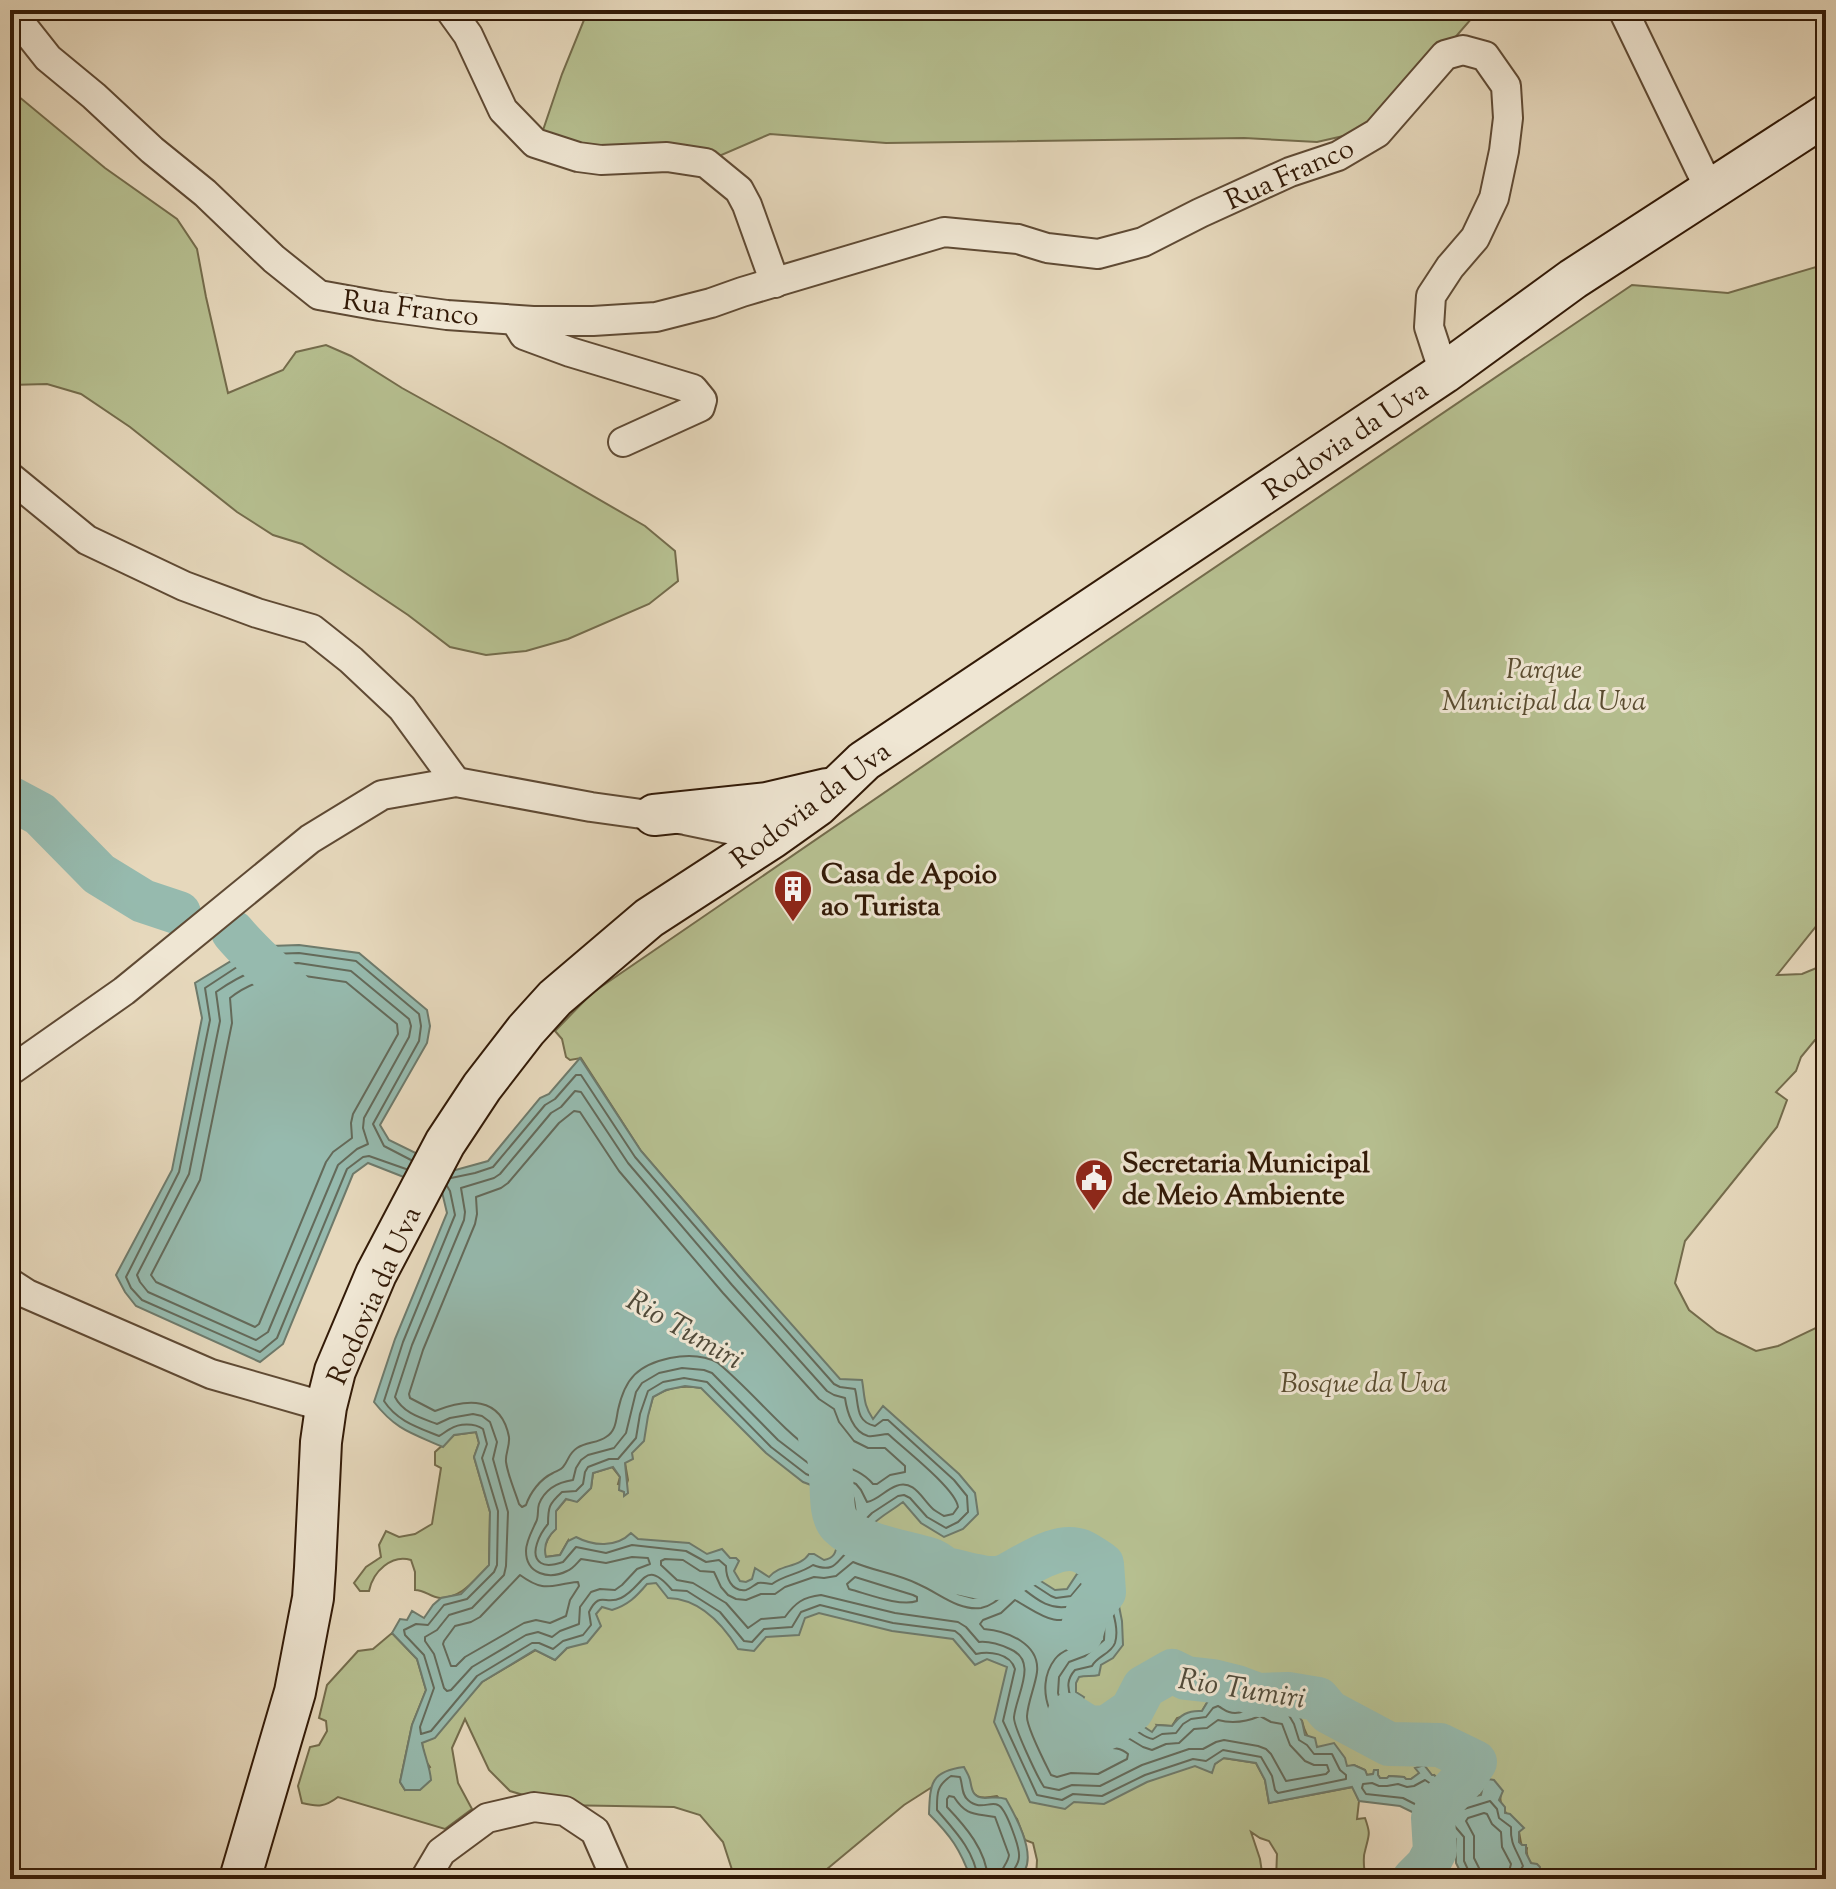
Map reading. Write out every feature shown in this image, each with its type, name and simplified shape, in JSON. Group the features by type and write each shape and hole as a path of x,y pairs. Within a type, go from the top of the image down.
{"street":[{"name":"Rua Franco","path":"10,10 48,58 205,193 274,259 319,295 447,315 515,320 593,321 656,317 944,232 1018,239 1047,248 1098,254 1143,242 1290,172 1338,156 1377,133 1445,55 1463,50 1485,56 1506,86 1508,118 1494,198 1475,238 1431,296 1429,327 1444,373"},
{"path":"450,10 468,35 503,110 535,143 578,157 601,160 667,157 706,163 739,190 775,283"},
{"path":"1623,10 1710,190"},
{"name":"Rodovia da Uva","path":"240,1879 295,1692 313,1598 321,1442 335,1371 376,1274 445,1143 482,1087 526,1030 555,998 649,918 817,806 864,761 1444,373 1573,279 1826,115"},
{"path":"515,320 524,335 693,389 702,400 700,407 623,442"},
{"path":"10,477 87,540 184,586 312,629 351,660 402,708 456,782"},
{"path":"10,1071 124,991 310,839 382,795 456,782 591,807 685,820 772,838"},
{"path":"654,815 767,803 839,785"},
{"path":"10,1283 27,1294 211,1374 326,1407"},
{"path":"425,1879 441,1852 487,1818 534,1807 565,1811 595,1831 616,1879"}],"green space":[{"path":"588,10 1479,10 1391,111 1361,132 1317,142 1244,138 886,143 770,134 696,166 537,148"},
{"path":"10,78 18,96 105,168 177,219 197,249 228,393 283,370 296,352 326,345 351,356 645,526 675,551 678,581 649,604 568,639 526,651 486,655 450,647 302,544 273,535 237,512 130,427 81,394 47,384 10,385"},
{"path":"1826,264 1826,914 1777,975 1802,974 1826,964 1826,1038 1815,1040 1801,1057 1796,1071 1776,1092 1787,1100 1777,1127 1685,1241 1675,1283 1689,1310 1717,1332 1756,1351 1778,1346 1826,1323 1826,1879 1522,1879 1539,1871 1530,1861 1527,1848 1522,1846 1517,1827 1501,1805 1501,1794 1482,1792 1462,1801 1450,1797 1442,1788 1444,1784 1432,1776 1424,1765 1416,1768 1420,1773 1411,1779 1380,1778 1378,1771 1367,1775 1365,1770 1354,1765 1347,1767 1313,1744 1302,1721 1249,1693 1245,1703 1231,1705 1222,1695 1208,1701 1202,1711 1177,1718 1172,1726 1157,1725 1195,1766 1215,1764 1223,1758 1256,1763 1265,1780 1269,1803 1353,1787 1359,1801 1357,1819 1365,1818 1369,1831 1364,1857 1365,1879 1276,1879 1277,1854 1269,1841 1251,1832 1263,1879 1036,1879 1037,1860 1033,1843 1025,1840 1017,1819 997,1796 975,1794 970,1781 940,1782 904,1805 815,1879 735,1879 723,1842 700,1815 674,1807 557,1805 510,1791 489,1770 465,1719 452,1748 458,1783 472,1809 445,1829 338,1797 321,1805 302,1803 298,1786 310,1747 319,1745 327,1731 326,1721 319,1718 327,1685 358,1651 373,1649 392,1633 417,1659 426,1690 412,1725 400,1782 405,1790 430,1767 425,1760 422,1743 456,1698 472,1693 482,1682 536,1650 555,1660 567,1648 580,1643 568,1541 560,1555 545,1557 547,1541 556,1528 556,1511 566,1499 578,1501 591,1488 593,1473 612,1467 620,1477 618,1484 626,1486 625,1463 642,1432 653,1397 676,1388 701,1388 766,1296 641,1151 581,1058 570,1060 566,1057 562,1039 555,1031 592,993 1632,285 1728,293"},
{"path":"476,1432 479,1443 474,1457 490,1512 489,1566 461,1592 440,1598 415,1590 411,1560 397,1560 379,1571 369,1591 360,1591 354,1583 366,1567 381,1557 379,1545 386,1531 399,1537 415,1534 432,1524 441,1468 435,1465 435,1452 454,1435"}],"water":[{"path":"299,945 359,953 427,1010 430,1026 427,1043 380,1125 389,1140 452,1171 488,1161 540,1098 549,1094 580,1058 641,1151 746,1273 840,1379 862,1380 866,1405 873,1419 883,1406 959,1474 975,1493 978,1514 963,1529 944,1537 921,1523 903,1502 867,1530 851,1526 846,1498 803,1482 766,1453 701,1388 685,1386 653,1397 644,1441 632,1453 633,1459 625,1463 628,1493 624,1496 624,1492 619,1490 620,1477 613,1467 593,1473 591,1488 577,1502 566,1499 556,1511 556,1529 547,1542 546,1557 560,1555 568,1541 576,1537 604,1544 618,1541 631,1533 638,1539 689,1543 707,1554 722,1549 730,1558 739,1561 734,1571 740,1581 746,1582 752,1579 755,1568 769,1577 800,1562 809,1554 827,1559 834,1554 837,1543 847,1543 849,1538 864,1541 866,1548 925,1567 962,1587 970,1585 972,1590 985,1588 1000,1572 1028,1561 1035,1560 1036,1578 1055,1590 1067,1589 1077,1574 1085,1572 1090,1579 1105,1579 1117,1596 1123,1645 1113,1658 1101,1665 1099,1675 1079,1677 1076,1692 1084,1697 1080,1705 1085,1711 1096,1718 1116,1714 1152,1732 1157,1725 1172,1726 1185,1714 1202,1711 1208,1701 1222,1695 1231,1705 1245,1703 1249,1693 1260,1690 1279,1707 1280,1699 1289,1698 1302,1721 1305,1735 1315,1738 1317,1747 1334,1743 1347,1766 1354,1765 1365,1770 1367,1775 1378,1770 1380,1778 1411,1779 1419,1773 1415,1768 1424,1765 1444,1784 1442,1788 1446,1794 1462,1801 1481,1795 1484,1781 1494,1780 1503,1791 1499,1800 1505,1807 1505,1813 1524,1828 1519,1832 1519,1842 1526,1845 1531,1863 1540,1867 1539,1871 1522,1879 1464,1879 1456,1863 1456,1839 1447,1829 1400,1806 1359,1801 1352,1787 1269,1803 1265,1780 1256,1763 1224,1758 1215,1764 1212,1773 1195,1766 1147,1782 1104,1804 1074,1802 1065,1809 1030,1802 994,1722 1007,1667 987,1659 975,1665 953,1639 892,1631 819,1613 805,1618 799,1635 766,1637 754,1651 738,1649 709,1614 680,1599 668,1598 656,1583 647,1584 618,1608 602,1607 596,1614 601,1626 587,1643 567,1648 555,1660 535,1650 482,1682 435,1738 422,1743 431,1780 420,1790 405,1790 400,1782 412,1725 426,1690 417,1659 392,1633 400,1619 407,1620 412,1611 424,1618 441,1598 461,1594 489,1565 490,1512 474,1457 479,1443 476,1432 454,1435 443,1447 397,1425 374,1402 395,1339 447,1213 442,1192 368,1163 353,1174 283,1344 260,1362 136,1306 116,1275 172,1170 202,1018 195,983 236,958 270,946"},
{"path":"964,1767 975,1795 1006,1799 1019,1823 1028,1853 1025,1870 1015,1879 971,1879 954,1844 929,1814 934,1780 945,1772"}],"waterway":[{"name":"Rio Tumiri","path":"10,798 40,814 99,874 143,901 179,913"},
{"name":"Rio Tumiri","path":"233,932 293,994"},
{"name":"Rio Tumiri","path":"820,1437 829,1459 835,1517 840,1525 860,1538 931,1560 947,1569 984,1577 1004,1576 1040,1557 1065,1549 1081,1551 1102,1564 1104,1592 1088,1611 1081,1633"},
{"name":"Rio Tumiri","path":"1069,1715 1088,1727 1106,1728 1132,1710 1144,1687 1172,1671 1186,1678 1213,1681 1258,1695 1288,1694 1318,1699 1329,1712 1389,1744 1440,1745 1475,1762 1438,1806 1433,1818 1435,1851 1427,1866 1414,1879"}],"place":[{"name":"Casa de Apoio ao Turista","path":"793,923"},
{"name":"Secretaria Municipal de Meio Ambiente","path":"1094,1212"}],"park label":[{"name":"Parque Municipal da Uva","path":"1544,684"},
{"name":"Bosque da Uva","path":"1364,1382"}]}
